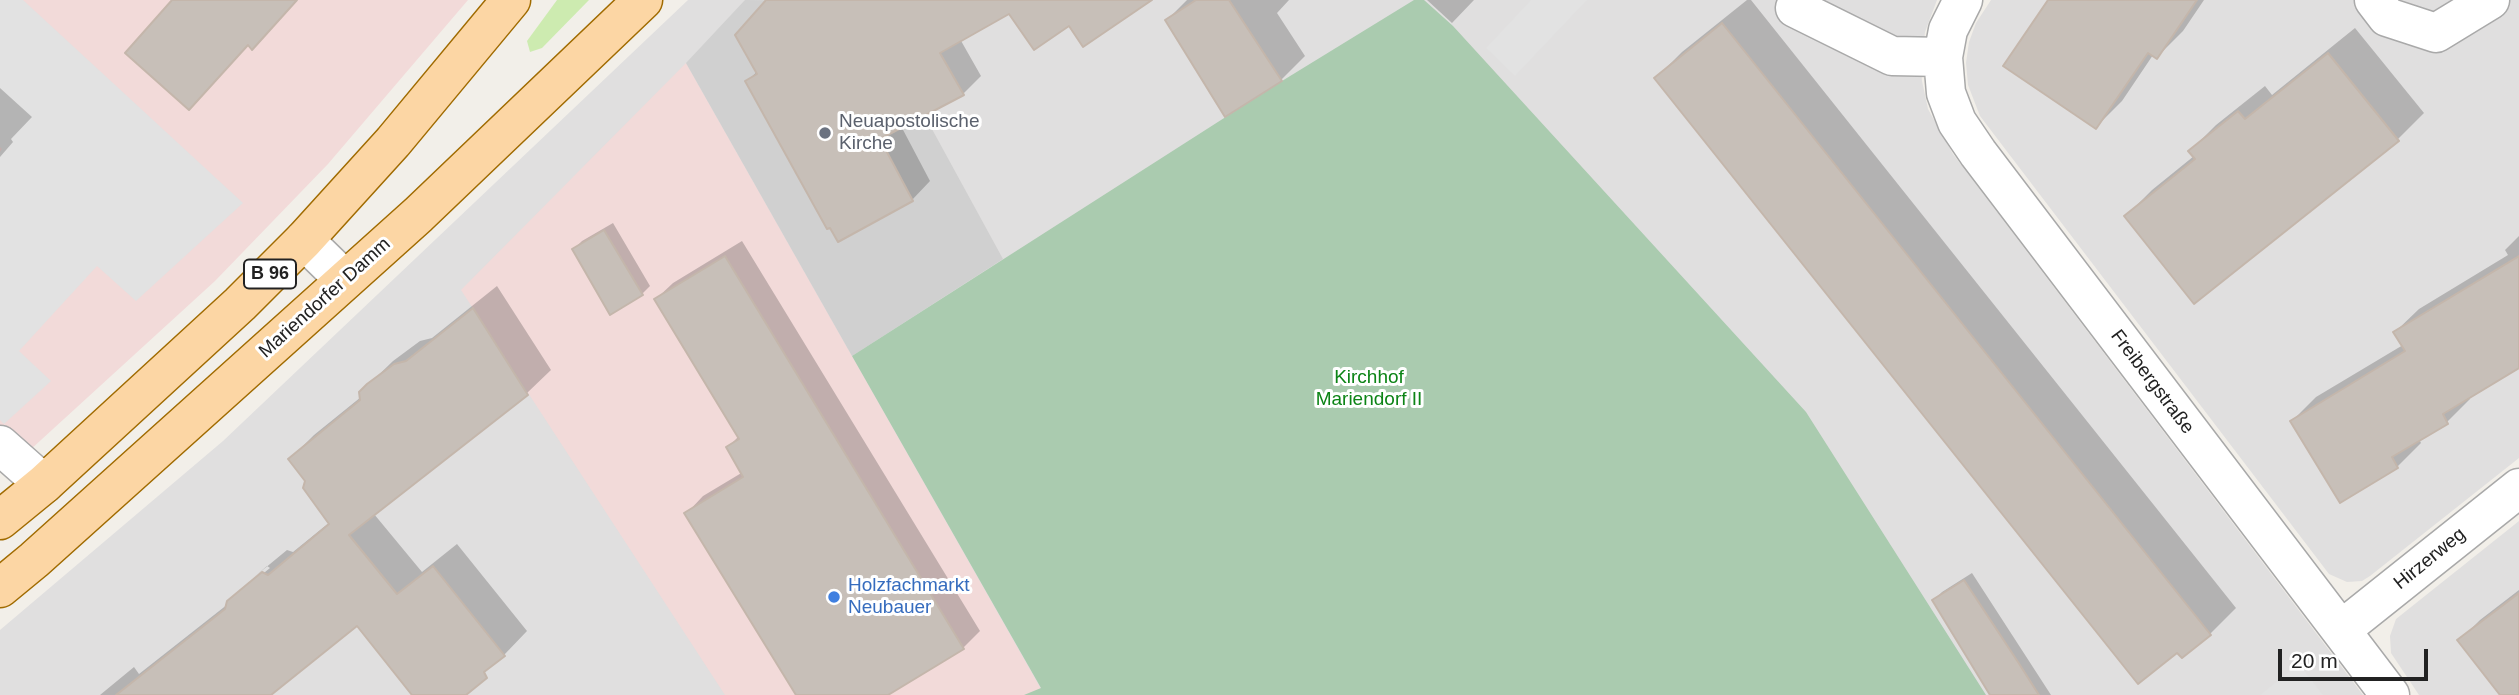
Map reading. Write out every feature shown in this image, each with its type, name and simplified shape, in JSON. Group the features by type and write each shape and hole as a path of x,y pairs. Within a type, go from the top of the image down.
{"main road":[{"name":"B 96","path":"0,520 44,484 240,304 304,240 393,142 511,0"},
{"name":"Mariendorfer Damm","path":"0,587 34,560 418,215 643,0"}],"street":[{"name":"Freibergstraße","path":"1963,0 1948,30 1943,57 1946,93 1957,122 2389,695"},
{"path":"2374,0 2387,17 2436,33 2490,0"},
{"path":"1795,8 1892,56 1943,57"},
{"path":"304,240 345,281"},
{"path":"0,444 44,484"},
{"name":"Hirzerweg","path":"2341,630 2519,488"}],"shaded area":[{"path":"0,0 468,0 328,164 215,281 18,461 0,469"},
{"path":"0,0 23,0 243,203 136,301 97,266 19,351 51,381 4,424 0,420"},
{"path":"688,0 1937,0 1925,32 1922,81 1928,109 1953,154 2363,695 0,695 0,630 223,441"},
{"path":"745,0 862,1 1003,259 852,356 686,63"},
{"path":"1531,0 1587,0 1515,76 1486,48"},
{"path":"1991,0 2519,0 2519,458 2362,581 2347,582 2329,574 1980,116 1968,85 1966,63 1969,42 1976,23"},
{"path":"686,63 1041,689 1024,695 725,695 461,290"},
{"path":"2519,521 2519,695 2419,695 2391,653 2390,636 2396,619"},
{"path":"2299,664 2323,695 2260,695"}],"green space":[{"path":"557,0 589,0 542,48 530,52 527,41"},
{"name":"Kirchhof Mariendorf II","path":"1414,0 1424,0 1453,26 1806,412 1986,695 1024,695 1041,688 852,356 1282,81"}],"building":[{"path":"172,0 297,0 252,50 248,45 189,110 125,53"},
{"path":"766,0 1152,0 1083,47 1069,26 1034,50 1009,14 940,53 964,95 880,139 913,201 838,242 830,228 827,229 745,81 757,74 735,35"},
{"path":"1196,0 1229,0 1282,81 1225,117 1165,20"},
{"path":"2048,0 2197,0 2157,59 2148,53 2096,129 2003,66"},
{"path":"1722,23 2211,635 2182,658 2177,653 2138,684 1654,78"},
{"path":"2328,53 2399,141 2194,304 2124,216 2195,159 2188,151 2238,111 2245,119"},
{"path":"604,230 643,295 610,315 572,249"},
{"name":"Holzfachmarkt Neubauer","path":"725,256 964,649 888,695 796,695 684,513 743,477 726,447 739,439 654,299"},
{"path":"2519,256 2519,368 2443,414 2448,424 2392,457 2398,468 2340,503 2290,421 2405,351 2393,332"},
{"path":"473,308 528,395 349,535 397,594 433,566 505,656 484,672 487,678 466,695 412,695 357,626 271,695 116,695 225,609 227,601 262,572 268,575 329,524 303,488 305,481 288,459 360,400 359,392 367,384 394,364 406,361"},
{"path":"1964,580 2039,695 1990,695 1932,600"},
{"path":"2519,593 2519,695 2500,695 2457,640"}],"place":[{"name":"Neuapostolische Kirche","path":"825,133"},
{"name":"Holzfachmarkt Neubauer","path":"834,597"}]}
